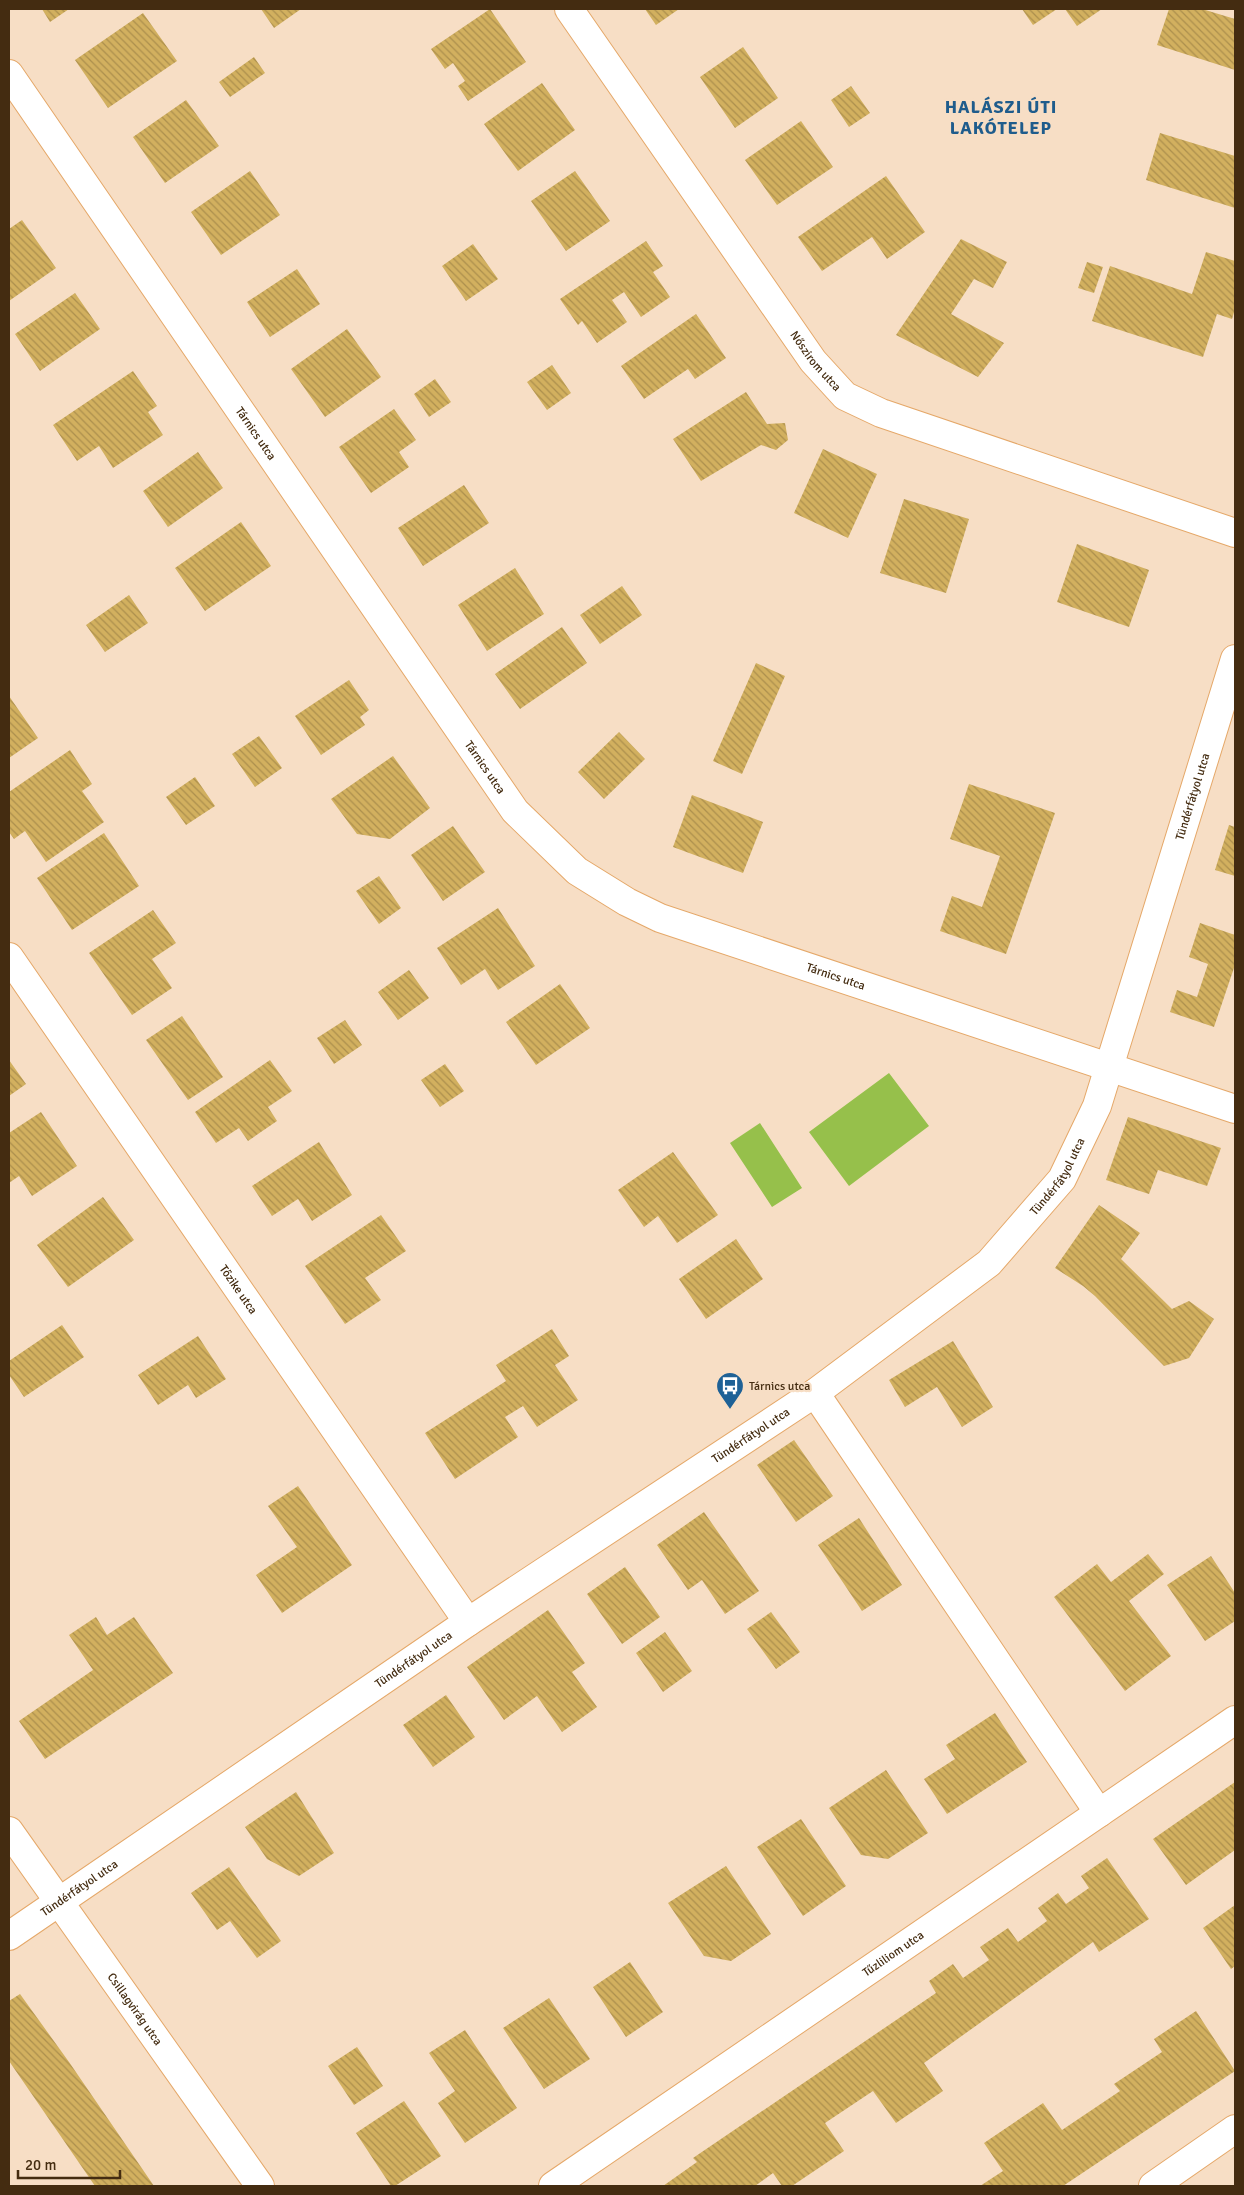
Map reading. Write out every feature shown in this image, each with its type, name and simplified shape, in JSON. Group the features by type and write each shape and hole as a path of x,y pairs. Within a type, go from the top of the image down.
{"street":[{"name":"Nőszirom utca","path":"569,9 813,361 845,396 881,413 1235,533"},
{"name":"Tárnics utca","path":"9,74 515,811 549,847 577,871 627,902 660,918 1110,1066 1235,1110"},
{"name":"Tündérfátyol utca","path":"9,1936 468,1622 815,1393 989,1264 1062,1179 1097,1106 1235,659"},
{"name":"Tőzike utca","path":"9,958 468,1622"},
{"path":"815,1393 1099,1813"},
{"name":"Tűzliliom utca","path":"553,2186 1235,1720"},
{"name":"Csillagvirág utca","path":"9,1830 260,2186"},
{"path":"1152,2186 1235,2129"}],"green space":[{"path":"889,1073 929,1126 849,1186 809,1132"},
{"path":"760,1123 802,1188 772,1207 730,1143"}],"building":[{"path":"42,9 69,9 50,22"},
{"path":"261,9 301,9 274,28"},
{"path":"490,9 526,62 468,101 458,86 465,81 453,63 445,69 431,49"},
{"path":"645,9 679,9 656,25"},
{"path":"1022,9 1057,9 1033,25"},
{"path":"1065,9 1102,9 1077,26"},
{"path":"1169,9 1202,9 1235,19 1235,70 1157,45"},
{"path":"143,13 177,61 108,108 75,60"},
{"path":"743,47 778,98 735,128 700,77"},
{"path":"254,57 265,73 230,97 219,82"},
{"path":"542,83 575,130 518,171 484,124"},
{"path":"851,86 870,113 849,127 831,100"},
{"path":"186,100 219,146 165,183 133,137"},
{"path":"801,121 833,167 777,205 745,160"},
{"path":"1160,133 1235,156 1235,208 1146,180"},
{"path":"250,171 280,215 221,255 191,212"},
{"path":"575,171 610,221 566,251 531,201"},
{"path":"886,176 925,232 887,259 872,237 822,271 798,237"},
{"path":"22,220 56,268 9,301 9,229"},
{"path":"961,239 1007,262 993,288 974,279 951,314 1004,343 978,377 896,335"},
{"path":"646,241 663,266 653,272 670,297 641,317 624,292 612,300 627,322 597,343 582,321 578,325 560,299"},
{"path":"473,244 498,279 466,301 442,266"},
{"path":"1206,252 1235,261 1235,309 1232,319 1217,314 1203,357 1092,321 1110,266 1192,294"},
{"path":"1087,262 1103,267 1094,293 1078,288"},
{"path":"297,269 320,304 270,337 247,302"},
{"path":"75,293 100,329 40,371 15,334"},
{"path":"696,314 726,358 695,379 688,369 644,399 621,366"},
{"path":"347,329 381,377 325,417 291,369"},
{"path":"552,365 571,393 547,410 527,382"},
{"path":"133,371 157,406 148,412 163,435 113,468 99,446 77,461 53,425"},
{"path":"435,379 451,402 429,417 414,394"},
{"path":"746,392 767,424 785,423 788,440 776,450 761,445 701,481 673,439"},
{"path":"394,409 416,440 399,452 409,467 371,493 339,447"},
{"path":"823,449 877,474 848,538 794,513"},
{"path":"198,452 223,488 168,527 143,491"},
{"path":"464,485 489,523 423,566 398,528"},
{"path":"904,499 969,519 946,593 880,573"},
{"path":"241,522 271,566 205,611 175,568"},
{"path":"1077,544 1149,570 1129,627 1057,602"},
{"path":"515,568 544,614 487,651 458,605"},
{"path":"622,586 642,615 600,644 580,615"},
{"path":"129,595 148,623 105,652 86,625"},
{"path":"562,627 587,663 520,709 495,674"},
{"path":"756,663 785,676 742,774 713,761"},
{"path":"349,680 369,710 360,717 365,725 321,755 295,716"},
{"path":"9,696 38,738 9,758"},
{"path":"619,732 645,759 604,799 578,772"},
{"path":"259,736 282,768 255,787 232,754"},
{"path":"70,750 92,784 82,791 104,822 46,862 25,831 14,839 9,832 9,792"},
{"path":"393,756 430,808 390,839 357,834 331,799"},
{"path":"195,777 215,806 186,825 166,797"},
{"path":"969,784 1055,813 1006,954 940,931 952,896 982,907 1000,856 950,839"},
{"path":"692,795 763,822 743,873 673,847"},
{"path":"1229,825 1235,827 1235,876 1215,870"},
{"path":"453,826 485,872 443,901 411,855"},
{"path":"104,833 139,886 72,930 37,878"},
{"path":"379,876 401,908 379,924 356,891"},
{"path":"498,908 535,966 498,990 485,969 461,985 437,948"},
{"path":"153,910 176,943 152,959 172,988 132,1015 89,953"},
{"path":"1200,923 1235,935 1235,965 1214,1027 1170,1012 1177,990 1197,997 1208,964 1189,957"},
{"path":"409,970 429,998 398,1020 378,992"},
{"path":"560,984 590,1028 536,1065 506,1022"},
{"path":"182,1016 223,1077 188,1100 146,1040"},
{"path":"345,1020 362,1045 334,1064 317,1038"},
{"path":"9,1060 26,1084 9,1096"},
{"path":"270,1060 292,1091 268,1107 277,1121 248,1141 239,1128 216,1143 195,1112"},
{"path":"445,1064 464,1091 440,1107 421,1080"},
{"path":"41,1112 77,1166 32,1196 19,1176 9,1183 9,1133"},
{"path":"1128,1117 1221,1148 1207,1186 1158,1170 1149,1194 1106,1180"},
{"path":"319,1142 352,1195 312,1221 298,1199 272,1216 252,1186"},
{"path":"673,1152 718,1215 677,1243 658,1216 644,1227 618,1190"},
{"path":"103,1197 134,1240 68,1287 37,1245"},
{"path":"1099,1205 1140,1233 1121,1259 1172,1309 1189,1301 1214,1319 1189,1358 1164,1366 1095,1296 1055,1268"},
{"path":"381,1215 406,1251 365,1278 381,1300 345,1324 305,1266"},
{"path":"736,1239 763,1279 706,1319 679,1279"},
{"path":"62,1325 84,1357 24,1397 9,1375 9,1361"},
{"path":"552,1329 569,1356 555,1365 578,1400 537,1427 523,1406 505,1417 518,1437 455,1479 425,1433 506,1381 496,1365"},
{"path":"198,1336 226,1379 196,1398 188,1385 158,1405 138,1375"},
{"path":"953,1341 993,1407 962,1427 937,1387 905,1407 889,1380"},
{"path":"794,1440 833,1496 796,1522 757,1465"},
{"path":"298,1486 352,1565 282,1613 256,1575 297,1547 268,1506"},
{"path":"704,1512 759,1591 725,1614 702,1580 688,1590 657,1545"},
{"path":"859,1518 902,1585 862,1611 818,1545"},
{"path":"1148,1554 1164,1574 1129,1601 1171,1656 1125,1691 1054,1597 1097,1564 1111,1582"},
{"path":"1211,1556 1235,1593 1235,1621 1205,1641 1167,1585"},
{"path":"625,1567 660,1617 622,1644 587,1594"},
{"path":"548,1610 585,1663 572,1672 597,1707 562,1732 537,1696 504,1720 467,1667"},
{"path":"771,1612 800,1652 776,1669 747,1629"},
{"path":"96,1617 107,1635 134,1617 173,1673 45,1759 19,1721 93,1670 69,1635"},
{"path":"665,1632 692,1671 663,1692 636,1653"},
{"path":"446,1695 475,1737 433,1767 403,1725"},
{"path":"995,1713 1027,1762 947,1814 924,1779 955,1759 946,1745"},
{"path":"886,1770 928,1833 888,1859 861,1855 829,1808"},
{"path":"1235,1782 1235,1850 1186,1885 1153,1839"},
{"path":"296,1792 334,1853 299,1876 267,1859 245,1827"},
{"path":"801,1819 846,1886 803,1916 757,1847"},
{"path":"1107,1858 1149,1919 1099,1952 1093,1942 924,2063 943,2091 896,2123 873,2091 825,2123 844,2151 792,2186 782,2186 773,2173 755,2186 663,2186 697,2162 693,2158 936,1993 929,1981 953,1964 963,1978 989,1960 980,1947 1008,1928 1018,1942 1047,1921 1038,1908 1058,1893 1066,1904 1089,1888 1081,1876"},
{"path":"726,1866 771,1934 731,1961 704,1956 668,1903"},
{"path":"229,1867 281,1941 257,1958 230,1921 217,1930 191,1893"},
{"path":"1235,1905 1235,1966 1231,1969 1203,1928"},
{"path":"630,1962 663,2012 626,2037 593,1987"},
{"path":"20,1994 154,2186 95,2186 9,2061 9,2001"},
{"path":"549,1998 590,2059 544,2089 503,2028"},
{"path":"1196,2011 1235,2071 1063,2186 980,2186 1003,2171 984,2143 1043,2103 1062,2130 1120,2091 1114,2084 1162,2052 1154,2039"},
{"path":"465,2030 517,2108 465,2143 438,2103 455,2091 429,2053"},
{"path":"357,2047 383,2086 354,2105 328,2066"},
{"path":"404,2101 441,2156 395,2186 391,2186 356,2133"}],"place":[{"name":"Tárnics utca","path":"730,1410"}],"district":[{"name":"HALÁSZI ÚTI LAKÓTELEP","path":"1001,117"}]}
